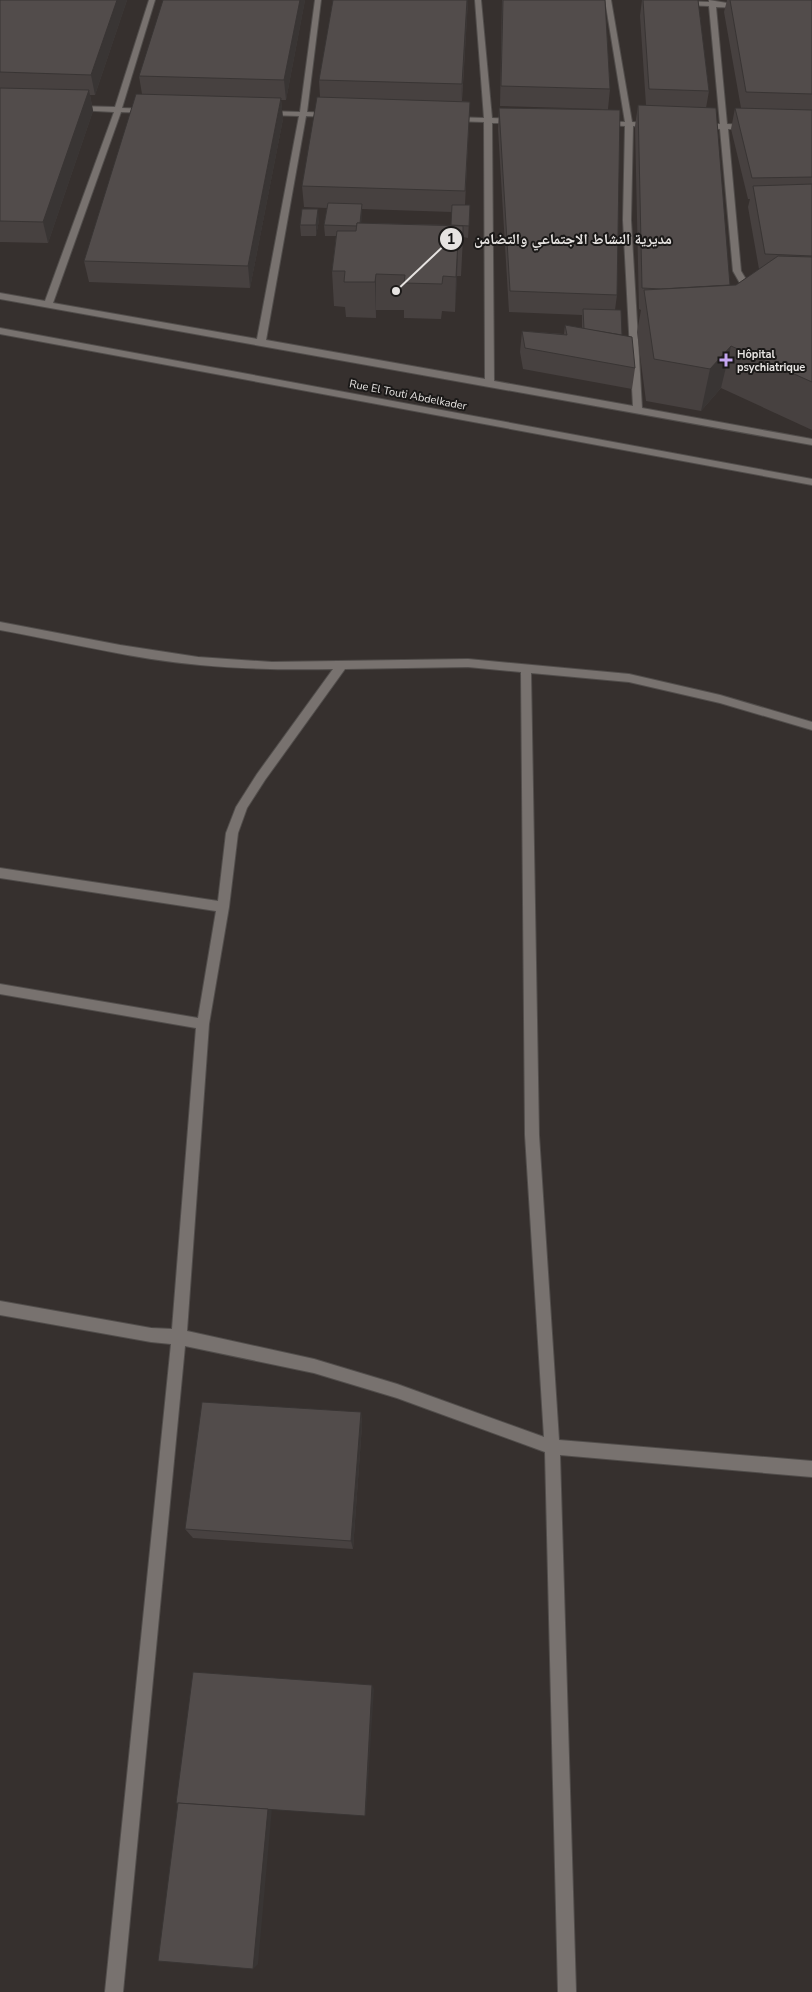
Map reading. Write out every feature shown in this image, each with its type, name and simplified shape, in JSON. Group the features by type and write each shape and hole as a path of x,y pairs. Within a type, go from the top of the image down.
{"street":[{"path":"48,304 118,110 152,0"},
{"path":"261,342 303,114 318,0"},
{"path":"478,0 488,120 490,383"},
{"path":"608,0 629,124 627,220 638,410"},
{"path":"678,2 712,2 752,6"},
{"path":"712,2 737,271 741,280 748,287 764,292"},
{"path":"69,108 157,111"},
{"path":"254,113 342,116"},
{"path":"439,119 526,121"},
{"path":"592,123 658,125"},
{"path":"696,126 754,127"},
{"name":"Rue El Touti Abdelkader","path":"0,296 812,442"},
{"name":"Rue El Touti Abdelkader","path":"0,331 812,482"},
{"path":"0,626 120,649 198,661 272,666 468,663 629,678 720,699 812,726"},
{"path":"114,1992 179,1337 203,1024 223,907 232,833 242,807 342,665"},
{"path":"526,668 532,1135 552,1447 566,1992"},
{"path":"0,873 223,907"},
{"path":"0,989 203,1024"},
{"path":"0,1308 151,1335 179,1337 314,1366 397,1392 552,1447 812,1469"}],"building":[{"path":"0,0 117,0 91,75 0,72"},
{"path":"163,0 300,0 284,80 139,76"},
{"path":"333,0 467,0 462,84 319,80"},
{"path":"503,0 605,0 610,89 501,86"},
{"path":"643,0 698,0 709,91 649,89"},
{"path":"730,0 812,0 812,94 746,92"},
{"path":"0,88 89,90 43,222 0,221"},
{"path":"136,94 281,98 248,266 84,261"},
{"path":"317,97 470,102 465,191 302,186"},
{"path":"638,105 716,108 730,285 661,289 642,288"},
{"path":"499,108 620,110 617,295 510,291"},
{"path":"735,108 812,110 812,177 752,178"},
{"path":"812,184 812,256 765,254 753,186"},
{"path":"328,203 362,204 360,223 357,223 357,226 324,225"},
{"path":"452,205 470,205 469,226 451,225"},
{"path":"302,209 318,209 316,225 300,225"},
{"path":"357,223 463,226 463,241 458,241 456,277 443,276 442,284 404,283 405,275 376,274 375,282 344,282 345,271 332,271 337,231 356,231"},
{"path":"778,256 812,257 812,382 731,346 710,369 654,359 644,290 736,285"},
{"path":"583,309 621,310 622,335 584,329"},
{"path":"565,325 632,337 635,368 525,348 522,331 567,335"},
{"path":"202,1402 361,1412 351,1541 185,1529"},
{"path":"193,1672 372,1685 365,1816 176,1803"},
{"path":"178,1803 268,1809 253,1969 158,1961"}],"place":[{"name":"مديرية النشاط الاجتماعي والتضامن","path":"396,291"},
{"name":"Hôpital psychiatrique","path":"726,360"}]}
